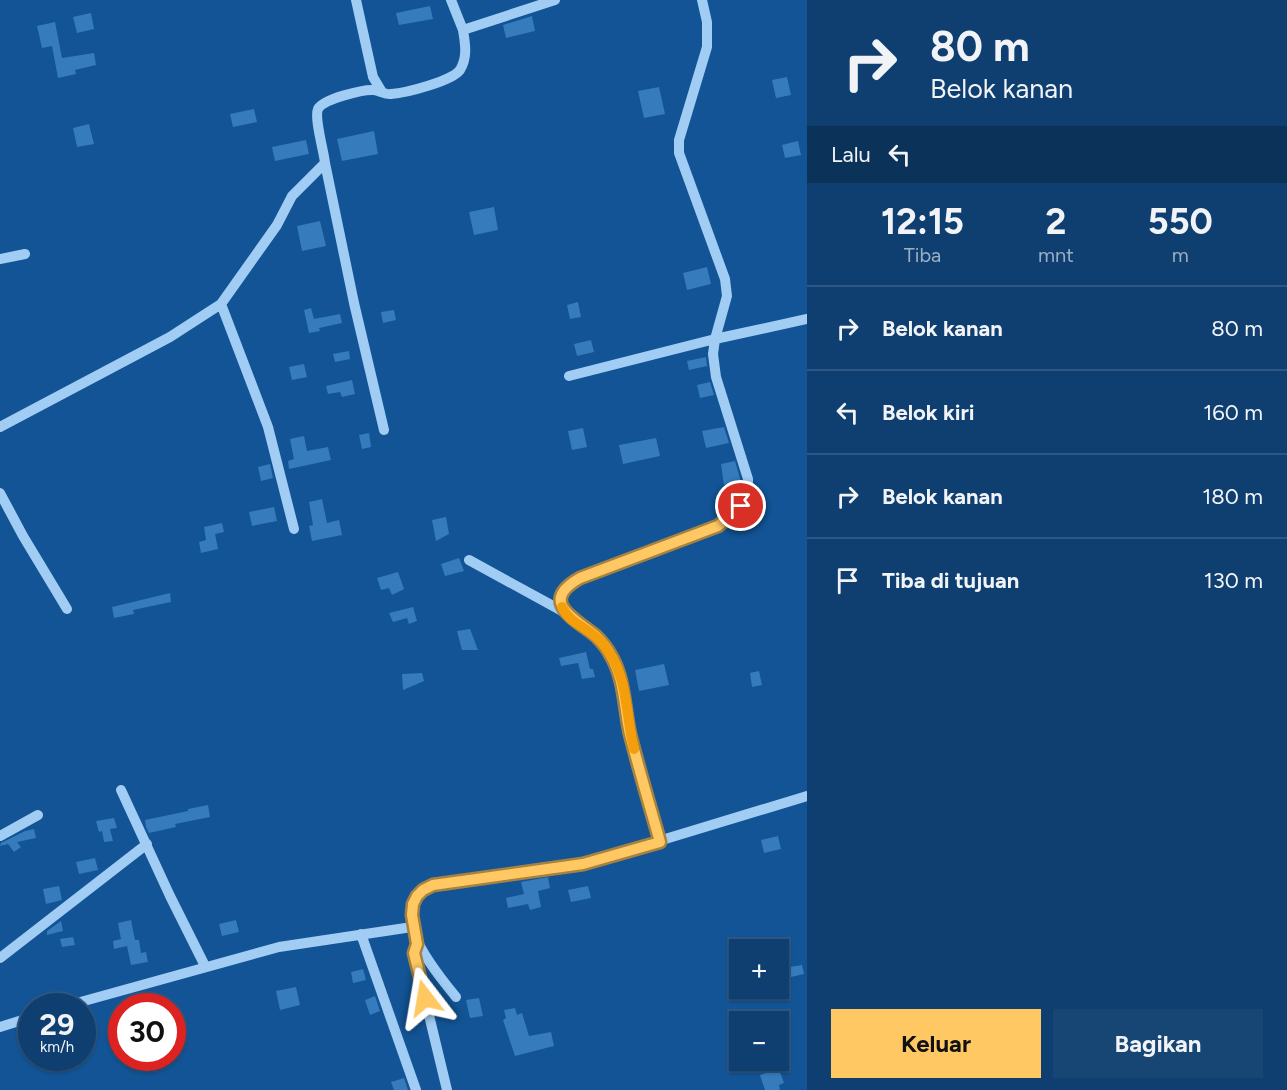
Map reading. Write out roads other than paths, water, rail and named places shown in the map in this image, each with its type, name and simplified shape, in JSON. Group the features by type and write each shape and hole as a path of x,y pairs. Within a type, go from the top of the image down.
{"street":[{"path":"356,0 373,77 382,92"},
{"path":"384,430 325,164 317,117 318,109 331,99 372,90 389,95 418,88 459,72 466,50 463,30 451,0"},
{"path":"463,30 555,0"},
{"path":"564,612 560,603 563,592 570,584 580,578 718,526 741,506 748,495 748,479 716,377 713,354 727,296 725,279 679,153 679,140 706,47 707,22 702,0"},
{"path":"0,427 170,337 221,304 278,225 292,196 325,164"},
{"path":"0,259 25,254"},
{"path":"221,304 268,427 294,529"},
{"path":"569,376 807,318"},
{"path":"0,493 67,609"},
{"path":"469,561 564,612 597,637 610,654 618,669 630,732 660,842"},
{"path":"121,790 205,966"},
{"path":"456,997 417,944 412,927 413,904 423,890 433,885 583,864 807,796"},
{"path":"0,836 38,815"},
{"path":"0,958 147,844"},
{"path":"96,997 279,947 412,927"},
{"path":"361,934 416,1090"},
{"path":"417,944 414,953 447,1090"},
{"path":"0,1027 18,1021"}]}
